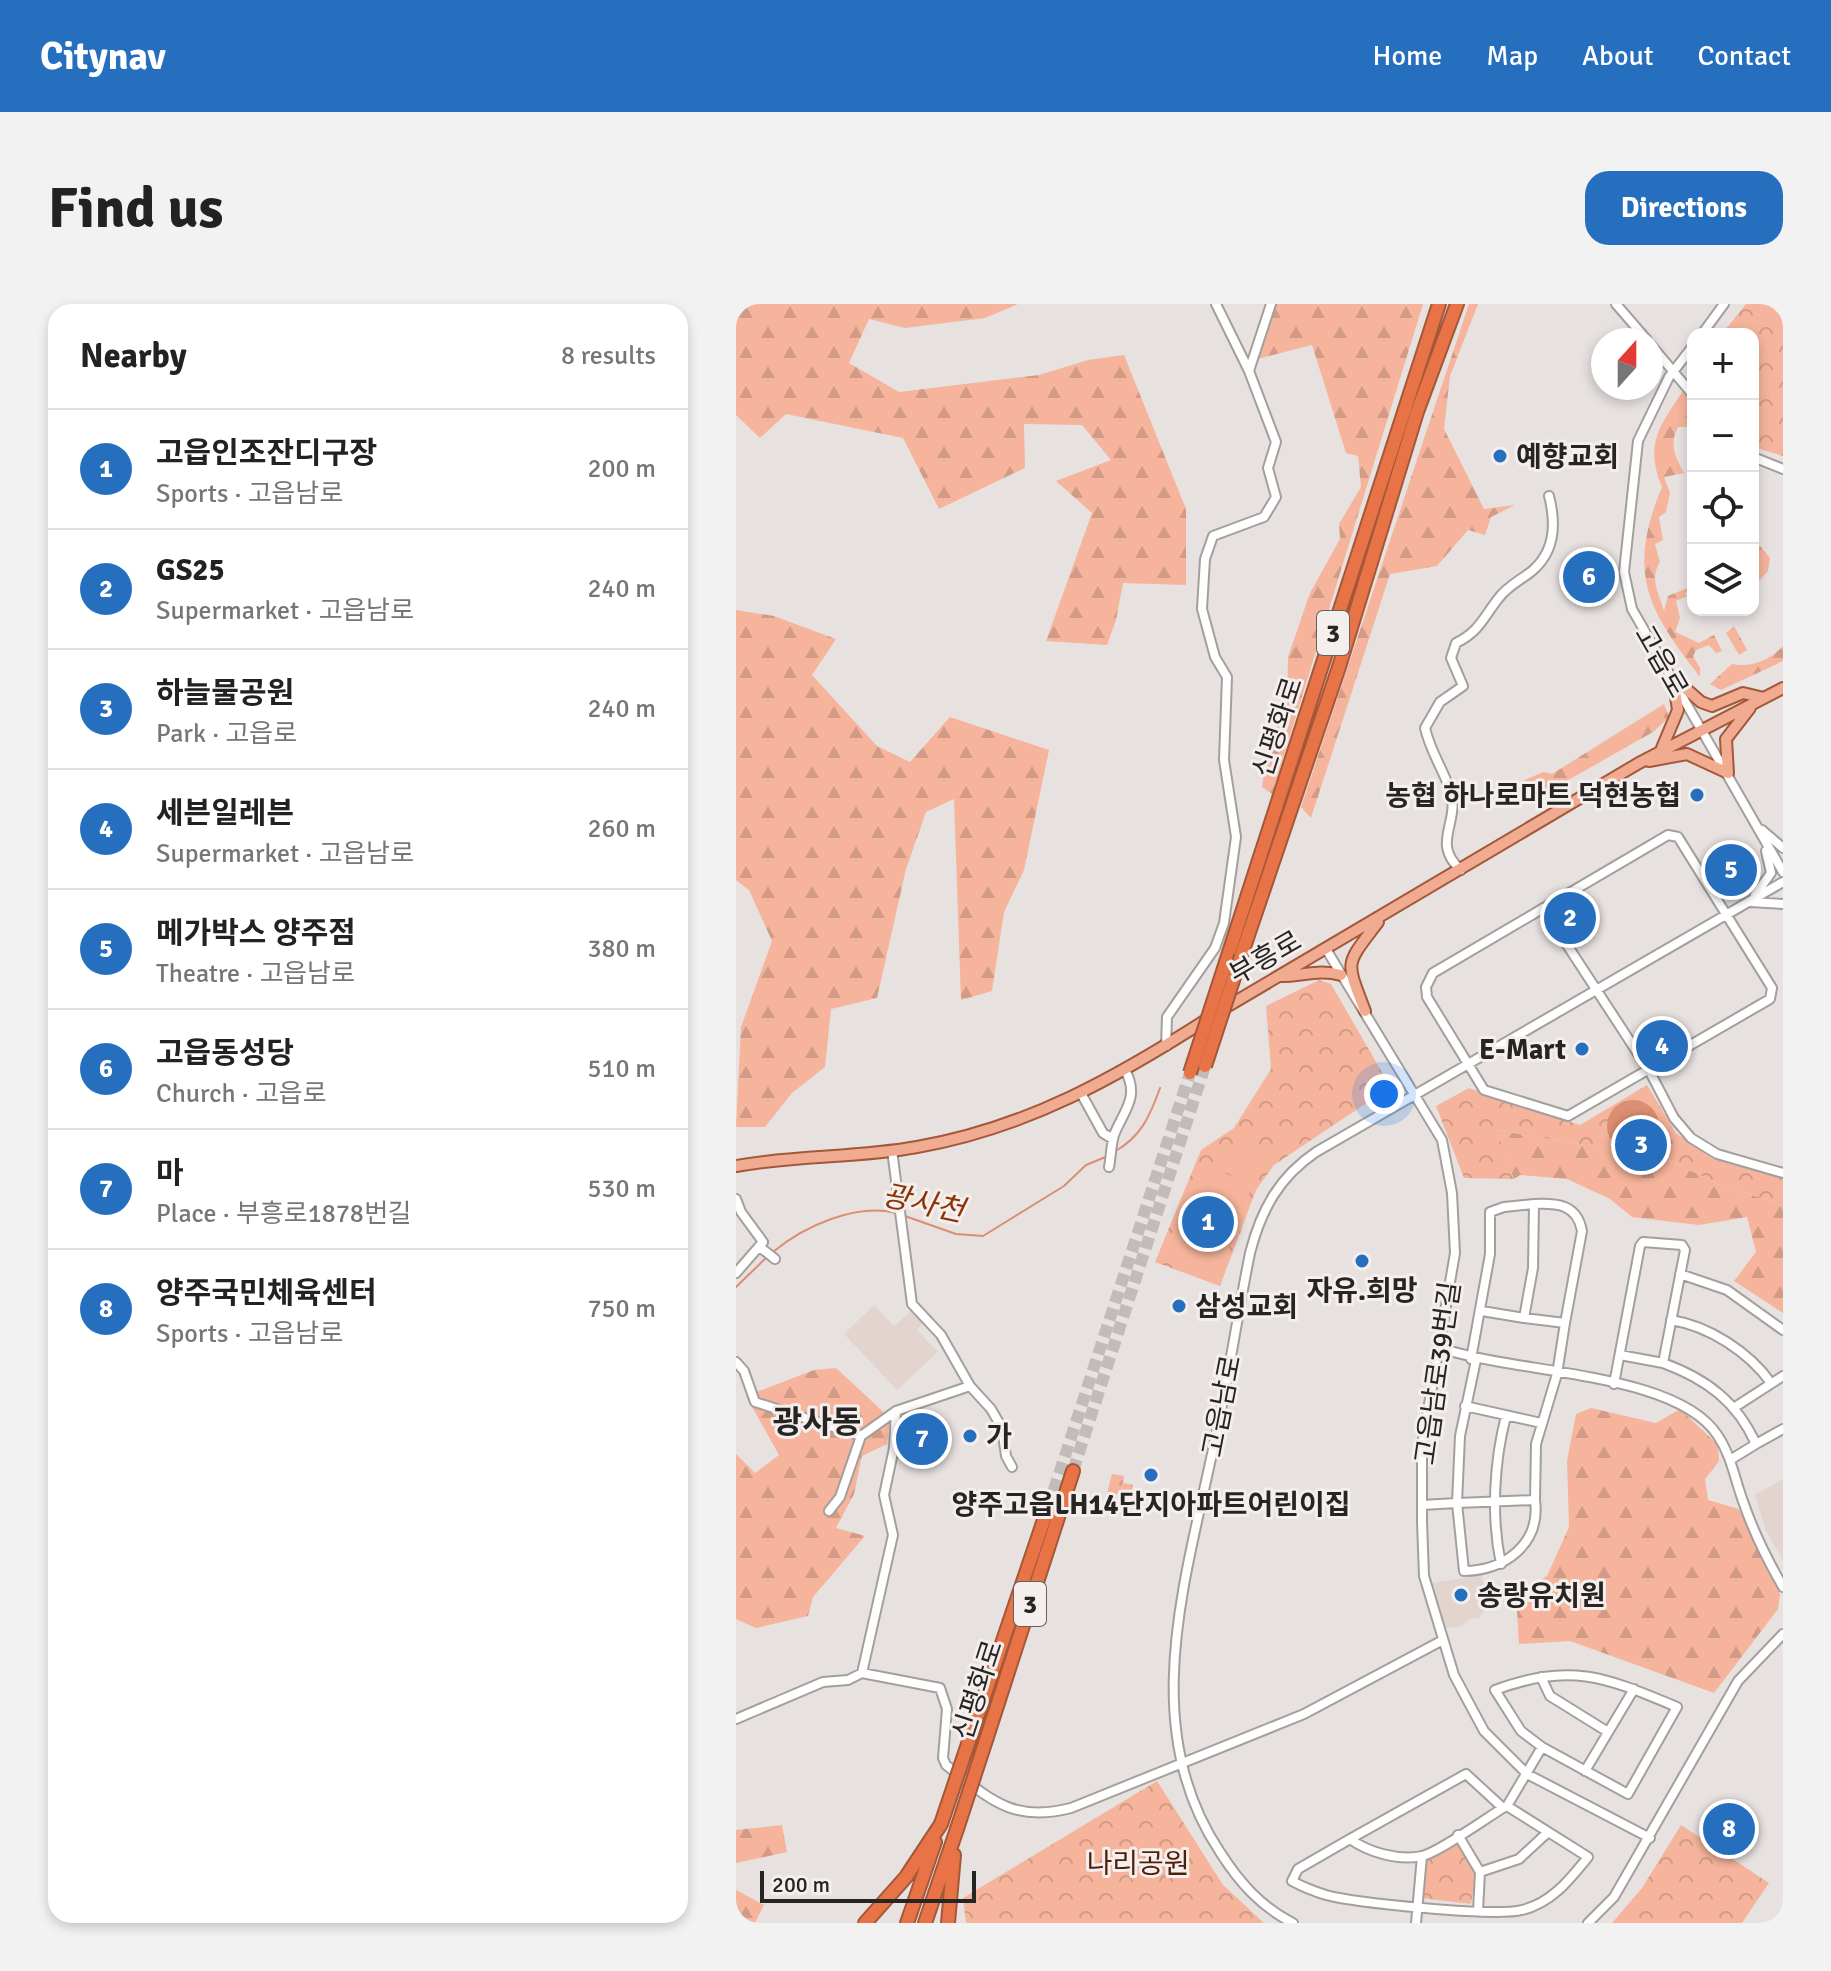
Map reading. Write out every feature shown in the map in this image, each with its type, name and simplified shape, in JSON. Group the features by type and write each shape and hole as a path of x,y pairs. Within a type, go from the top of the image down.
{"highway":[{"name":"신평화로","path":"1190,1073 1437,304"},
{"name":"신평화로","path":"1205,1066 1339,667 1417,412 1457,304"},
{"name":"신평화로","path":"925,1923 1073,1471"},
{"name":"신평화로","path":"907,1923 1048,1508"},
{"path":"866,1922 906,1877 941,1824"},
{"path":"948,1923 956,1830"}],"main road":[{"path":"1675,678 1701,702 1712,706 1743,693 1764,698"},
{"path":"1659,752 1678,710 1675,678"},
{"name":"부흥로","path":"736,1166 892,1150 995,1129 1082,1095 1639,763 1701,728 1783,688"},
{"path":"1639,763 1687,754 1728,773 1726,739 1753,704"},
{"path":"1365,1011 1349,963 1354,950 1381,918"},
{"path":"1279,976 1301,976 1316,971 1341,975"}],"street":[{"path":"1166,1046 1167,1017 1215,948 1224,923 1236,837 1224,760 1227,677 1215,657 1202,609 1205,559 1213,536 1264,517 1276,497 1268,468 1276,442 1249,371 1216,304"},
{"path":"1249,371 1271,304"},
{"path":"1616,304 1637,328"},
{"path":"1706,328 1724,304"},
{"name":"고읍로","path":"1687,354 1674,372 1638,441 1624,572 1632,609 1675,678 1783,872"},
{"path":"1663,359 1687,388"},
{"path":"1759,459 1783,469"},
{"path":"1461,870 1448,858 1445,841 1452,821 1452,800 1449,787 1430,752 1425,728 1440,702 1463,686 1451,658 1456,643 1475,634 1499,597 1535,569 1552,543 1556,520 1549,496"},
{"path":"1756,824 1783,848"},
{"path":"1749,902 1771,873 1756,824"},
{"path":"1668,835 1678,837 1772,988 1770,999 1650,1072 1568,1116 1484,1090 1427,997 1426,987 1433,973 1543,908 1668,835"},
{"path":"1726,915 1783,882"},
{"path":"1749,902 1783,904"},
{"path":"1543,908 1650,1072 1674,1118 1691,1138 1717,1154 1783,1173"},
{"name":"고읍남로","path":"1293,1923 1275,1914 1240,1881 1209,1836 1179,1763 1173,1700 1184,1595 1257,1227 1277,1187 1304,1160 1726,915"},
{"path":"1326,949 1415,1094"},
{"path":"1109,1167 1113,1139 1131,1101 1133,1085 1125,1070"},
{"name":"고읍남로39번길","path":"1415,1094 1442,1140 1452,1193 1455,1253 1422,1445 1422,1505 1424,1576 1454,1675 1484,1731 1527,1774 1650,1838"},
{"path":"1082,1095 1103,1133 1113,1139"},
{"path":"892,1150 912,1304 941,1335 970,1386 997,1418 1012,1467"},
{"path":"736,1199 741,1212 761,1236 761,1248 736,1273"},
{"path":"1524,1318 1533,1268 1534,1204"},
{"path":"1534,1204 1565,1206 1580,1219 1582,1231 1557,1374 1536,1444 1534,1522 1518,1554 1484,1571 1464,1571 1457,1503 1465,1406 1482,1311 1490,1254 1490,1212 1504,1207 1534,1204"},
{"path":"1614,1384 1643,1242 1682,1245 1685,1250 1663,1363"},
{"path":"761,1248 774,1259"},
{"path":"1680,1274 1727,1290 1783,1330"},
{"path":"1482,1311 1565,1323"},
{"path":"1671,1320 1687,1322 1734,1347 1771,1383"},
{"path":"1438,1347 1474,1359 1657,1392 1682,1402 1701,1415 1716,1432 1730,1460 1757,1536 1783,1587"},
{"path":"1620,1355 1663,1363 1703,1380 1735,1407 1756,1444"},
{"path":"736,1362 744,1371 755,1402 861,1436"},
{"path":"1735,1407 1783,1376"},
{"path":"829,1511 838,1501 861,1436 896,1411 970,1386"},
{"path":"1465,1406 1541,1423"},
{"path":"862,1673 893,1539 884,1495 894,1448 896,1411"},
{"path":"1501,1564 1495,1530 1499,1442 1506,1416"},
{"path":"1730,1460 1783,1429"},
{"path":"1422,1505 1535,1500"},
{"path":"1588,1923 1614,1897 1738,1681 1783,1634"},
{"path":"736,1719 823,1682 848,1680 862,1673 940,1688 947,1709 943,1758 946,1765 981,1792 1016,1812 1048,1814 1071,1808 1304,1714 1443,1640"},
{"path":"1582,1673 1634,1689 1677,1707 1628,1794 1542,1747 1521,1731 1495,1690 1541,1677 1582,1673"},
{"path":"1541,1677 1550,1696 1608,1732"},
{"path":"1585,1771 1634,1689"},
{"path":"1350,1839 1369,1852 1422,1856 1505,1807 1542,1747"},
{"path":"1466,1774 1505,1807 1588,1857 1566,1884 1545,1900 1523,1910 1478,1911 1329,1896 1292,1881 1298,1869 1466,1774"},
{"path":"1480,1872 1519,1859 1547,1833"},
{"path":"1458,1835 1480,1872 1478,1911"},
{"path":"1416,1923 1422,1856"}],"shaded area":[{"path":"1633,1100 1651,1108 1659,1126 1651,1144 1633,1152 1615,1144 1607,1126 1615,1108"},
{"path":"874,1305 894,1326 911,1311 923,1323 917,1330 938,1352 897,1390 844,1334"},
{"path":"1783,1479 1783,1560 1766,1531 1755,1495"},
{"name":"송랑유치원","path":"1481,1575 1490,1604 1479,1618 1470,1619 1460,1627 1445,1628 1432,1583"}],"green space":[{"path":"736,304 1018,304 985,318 905,328 869,319 849,363 899,392 1039,375 1088,360 1124,355 1186,509 1186,585 1123,583 1116,620 1107,645 1046,641 1092,513 1056,481 1111,460 1082,425 1024,424 1025,468 939,509 903,438 786,414 760,438 736,415"},
{"path":"1276,304 1423,304 1272,794 1262,787 1268,747 1287,706 1288,657 1310,593 1340,539 1339,524 1361,487 1358,456 1346,453 1312,345 1257,359"},
{"path":"1469,304 1478,304 1450,376 1444,429 1484,509 1515,505 1491,517 1485,535 1468,530 1437,566 1390,574 1311,818 1301,807"},
{"path":"1746,304 1783,304 1783,456 1759,449 1759,328 1727,328"},
{"path":"1683,391 1687,396 1687,427 1678,427 1674,445 1684,473 1664,477 1670,493 1666,512 1659,517 1663,540 1655,544 1660,562 1655,580 1664,611 1668,596 1687,588 1687,596 1676,601 1680,618 1675,632 1699,643 1714,635 1722,651 1716,653 1709,645 1696,650 1693,656 1700,668 1700,677 1681,653 1655,609 1644,566 1651,517 1662,487 1654,459 1655,447 1667,414"},
{"path":"1759,546 1770,558 1768,571 1759,581"},
{"path":"736,610 774,616 836,639 812,675 877,746 910,762 950,717 1049,750 1024,870 1004,912 992,991 961,1000 954,799 926,812 906,869 877,998 831,1009 825,1067 792,1093 765,1127 736,1127 741,1027 772,941 749,890 736,880"},
{"path":"1734,626 1747,650 1739,655 1726,633"},
{"path":"1783,646 1783,661 1721,690 1710,684 1732,664 1760,662"},
{"path":"1664,704 1669,717 1653,732 1526,804 1514,785 1543,772 1552,774"},
{"path":"1319,980 1331,984 1383,1074 1380,1094 1274,1165 1256,1190 1220,1286 1155,1262 1201,1150 1234,1128 1271,1069 1266,1006"},
{"path":"1647,1085 1676,1133 1713,1159 1783,1178 1783,1205 1718,1184 1665,1158 1496,1130 1514,1179 1464,1178 1436,1106 1469,1088 1580,1125"},
{"path":"1495,1130 1665,1158 1718,1184 1783,1205 1783,1313 1734,1281 1756,1252 1747,1217 1699,1225 1632,1217 1610,1199 1567,1179 1520,1175 1514,1179"},
{"path":"1240,1137 1260,1145 1248,1177 1228,1169"},
{"path":"1199,1164 1253,1184 1216,1281 1162,1260"},
{"path":"836,1368 890,1418 887,1444 862,1456 854,1494 836,1528 865,1536 813,1597 808,1616 756,1628 736,1619 736,1454 755,1473 779,1455 746,1396 814,1370"},
{"path":"1591,1408 1656,1423 1680,1409 1718,1445 1719,1461 1705,1479 1708,1500 1739,1509 1780,1594 1778,1609 1714,1693 1570,1641 1519,1644 1516,1595 1547,1576 1569,1527 1567,1461 1576,1414"},
{"path":"1112,1474 1124,1476 1123,1483 1133,1485 1131,1496 1107,1493"},
{"name":"나리공원","path":"1157,1781 1223,1885 1264,1923 966,1923 963,1898"},
{"path":"782,1825 787,1852 736,1863 736,1830"},
{"path":"1681,1825 1769,1883 1742,1923 1612,1923 1642,1888"},
{"path":"1456,1842 1476,1873 1471,1904 1421,1898 1426,1860"},
{"path":"736,1890 764,1905 755,1923 736,1923"}],"waterway":[{"name":"광사천","path":"1114,1152 1131,1140 1143,1125 1160,1088"},
{"name":"광사천","path":"902,1215 956,1234 983,1236 1064,1186 1086,1165 1108,1156"},
{"name":"광사천","path":"773,1252 831,1219 864,1211 896,1213"},
{"name":"광사천","path":"736,1287 768,1256"}],"tunnel":[{"path":"1073,1471 1205,1066"},
{"path":"1048,1508 1190,1073"}],"place":[{"name":"예향교회","path":"1500,456"},
{"name":"고읍동성당","path":"1589,577"},
{"name":"농협 하나로마트 덕현농협","path":"1697,795"},
{"name":"메가박스 양주점","path":"1731,870"},
{"name":"GS25","path":"1570,918"},
{"name":"세븐일레븐","path":"1662,1046"},
{"name":"E-Mart","path":"1582,1049"},
{"name":"하늘물공원","path":"1641,1145"},
{"name":"고읍인조잔디구장","path":"1208,1222"},
{"name":"자유.희망","path":"1362,1261"},
{"name":"삼성교회","path":"1179,1306"},
{"name":"가","path":"970,1436"},
{"name":"마","path":"922,1439"},
{"name":"양주고읍LH14단지아파트어린이집","path":"1151,1475"},
{"name":"송랑유치원","path":"1461,1595"},
{"name":"양주국민체육센터","path":"1729,1829"}],"district":[{"name":"광사동","path":"817,1422"}]}
